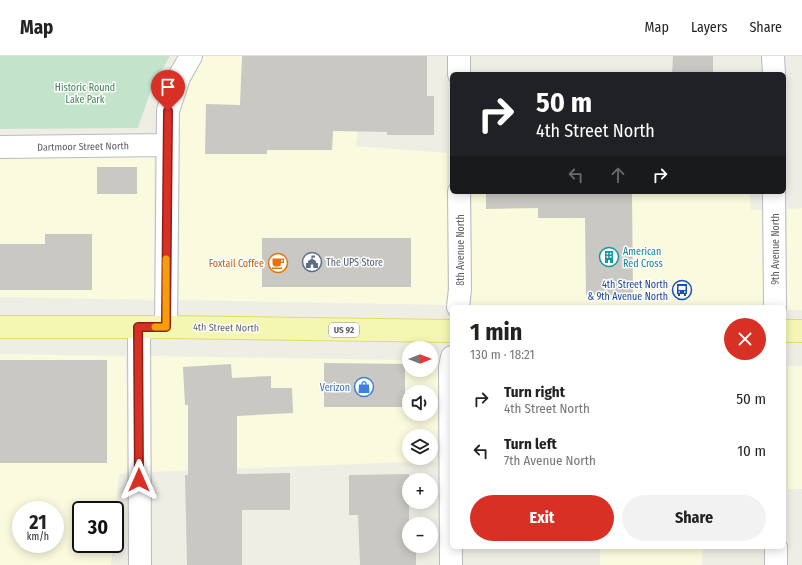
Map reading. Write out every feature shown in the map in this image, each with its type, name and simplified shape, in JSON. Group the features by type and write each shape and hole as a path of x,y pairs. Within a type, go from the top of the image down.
{"main road":[{"name":"4th Street North","path":"0,327 166,327 450,331"},
{"path":"786,331 802,331"}],"street":[{"path":"166,327 166,145 168,111 179,77 191,56"},
{"path":"459,56 459,72"},
{"path":"774,56 774,72"},
{"name":"Dartmoor Street North","path":"0,147 166,145"},
{"name":"8th Avenue North","path":"458,305 460,289 460,194"},
{"name":"9th Avenue North","path":"774,194 775,305"},
{"path":"138,327 140,565"},
{"path":"451,549 451,565"},
{"path":"776,549 776,565"}],"shaded area":[{"path":"204,56 369,56 356,146 447,153 446,305 179,300 180,112 191,81"},
{"path":"154,156 154,300 0,297 0,158"},
{"path":"472,194 750,194 751,210 762,210 763,305 471,305"},
{"path":"802,208 802,310 787,310 787,209"},
{"path":"0,354 126,356 127,473 119,474 117,501 72,501 72,553 112,553 111,565 0,565"},
{"path":"151,356 402,360 402,377 438,377 439,361 438,411 438,385 402,385 402,421 438,421 438,429 402,429 402,462 152,472"},
{"path":"788,366 802,366 802,489 788,489"},
{"path":"600,549 703,549 702,565 600,565"}],"green space":[{"name":"Historic Round Lake Park","path":"0,56 170,56 152,87 138,128 0,129"}],"building":[{"path":"242,56 427,56 427,96 434,96 434,135 387,135 387,132 333,131 332,150 267,150 267,154 205,154 206,104 240,105"},
{"path":"673,56 713,56 713,72 672,72"},
{"path":"97,167 137,167 137,194 97,194"},
{"name":"American Red Cross","path":"486,194 632,194 633,295 586,295 585,218 538,218 538,208 486,209"},
{"path":"45,234 92,234 92,290 0,290 0,244 45,244"},
{"path":"262,238 411,238 411,287 262,287"},
{"path":"0,360 107,360 107,463 0,463"},
{"path":"324,363 402,364 402,377 405,377 405,385 402,385 402,407 324,407"},
{"path":"231,364 232,378 271,376 271,388 292,388 293,413 237,416 237,474 290,473 290,510 242,510 242,565 187,565 185,475 188,475 188,405 185,405 183,367"},
{"path":"402,474 402,509 409,509 409,517 402,517 402,553 416,553 416,565 360,565 358,515 349,515 349,475"}],"slow traffic":[{"path":"155,327 166,327 166,259"}],"place":[{"name":"American Red Cross","path":"609,257"},
{"name":"The UPS Store","path":"312,262"},
{"name":"Foxtail Coffee","path":"278,263"},
{"name":"4th Street North & 9th Avenue North","path":"682,290"},
{"name":"Verizon","path":"364,387"}],"route":[{"path":"139,480 138,327 166,327 166,145 168,111"}]}
